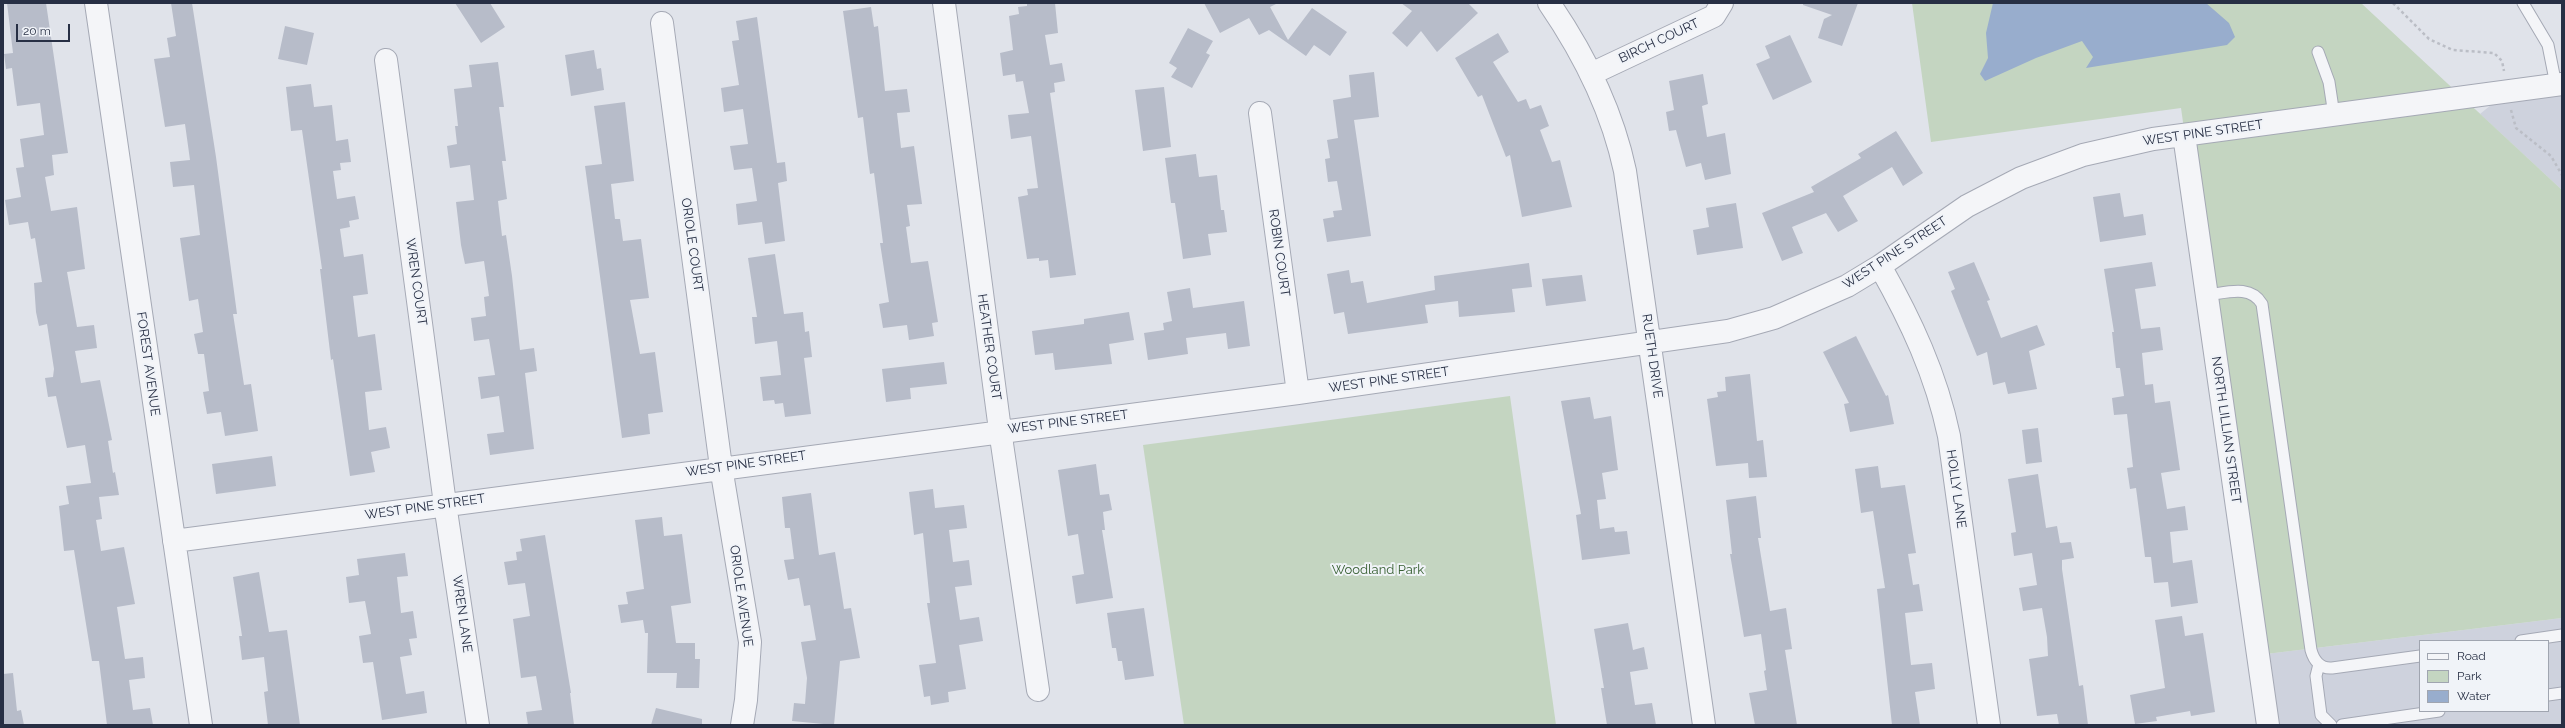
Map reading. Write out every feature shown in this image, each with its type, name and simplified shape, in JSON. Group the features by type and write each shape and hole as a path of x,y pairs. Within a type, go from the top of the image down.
{"street":[{"name":"FOREST AVENUE","path":"96,3 201,725"},
{"name":"HEATHER COURT","path":"944,3 1000,430 1038,690"},
{"name":"RUETH DRIVE","path":"1549,3 1574,40 1591,74 1609,116 1621,153 1650,344 1704,725"},
{"name":"BIRCH COURT","path":"1591,74 1714,16 1722,3"},
{"name":"ORIOLE COURT","path":"662,23 721,467"},
{"name":"WREN COURT","path":"386,60 445,504"},
{"name":"WEST PINE STREET","path":"174,541 1000,430 1298,393 1650,344 1728,331 1774,318 1822,298 1880,266 1967,206 2021,178 2105,148 2184,135 2559,84"},
{"name":"ROBIN COURT","path":"1260,113 1298,393"},
{"name":"NORTH LILLIAN STREET","path":"2184,135 2268,725"},
{"name":"HOLLY LANE","path":"1880,266 1917,335 1941,402 1949,436 1989,725"},
{"name":"ORIOLE AVENUE","path":"721,467 750,642 746,700 742,725"},
{"name":"WREN LANE","path":"445,504 478,725"}],"lane":[{"path":"2523,3 2548,45 2559,84"},
{"path":"2318,52 2329,82 2334,115"},
{"path":"2207,295 2247,292 2262,304 2311,650 2319,664 2332,668 2419,656"},
{"path":"2528,640 2562,635"},
{"path":"2319,664 2316,676 2321,715 2331,725"},
{"path":"2549,695 2562,693"},
{"path":"2342,725 2432,712"}],"path":[{"path":"2393,3 2428,39 2453,50 2494,53 2502,60 2505,76"},
{"path":"2511,108 2516,128 2551,156 2562,175"}],"shaded area":[{"path":"2562,84 2562,190 2480,114 2508,91"},
{"path":"2562,618 2562,725 2268,725 2258,655"}],"green space":[{"path":"1912,3 2361,3 2562,190 2562,618 2258,655 2181,108 1931,142"},
{"name":"Woodland Park","path":"1510,396 1556,725 1184,725 1143,445"}],"water":[{"path":"1993,3 2206,3 2229,23 2235,37 2227,45 2086,68 2093,57 2082,41 2036,58 1985,81 1980,74 1988,58 1986,33"}],"building":[{"path":"7,3 46,3 68,153 52,155 54,175 45,177 51,211 77,207 85,269 67,272 77,327 94,325 97,348 75,351 81,383 100,380 112,440 108,441 113,473 115,472 119,495 99,497 102,519 96,520 101,551 124,547 135,604 117,607 125,659 143,657 145,678 129,680 133,710 150,708 153,725 107,725 99,661 92,661 74,550 64,551 59,506 69,504 66,486 91,483 85,445 67,448 56,396 48,397 45,378 53,377 54,369 47,324 39,326 36,312 34,283 42,282 35,238 31,239 28,222 9,225 5,200 21,197 16,168 24,167 20,139 44,135 40,103 17,106 12,68 6,69 4,54 13,53"},
{"path":"171,3 192,3 216,157 237,314 233,314 244,385 251,384 258,431 225,436 221,412 207,414 203,392 209,391 204,354 198,354 194,334 203,332 198,299 189,301 180,238 200,235 194,185 173,187 170,162 190,160 185,124 165,127 154,59 170,57 167,38 176,36"},
{"path":"455,3 490,3 505,27 481,43"},
{"path":"1027,3 1055,3 1058,33 1045,35 1050,65 1062,63 1065,81 1054,83 1055,92 1050,93 1076,275 1050,278 1048,260 1039,261 1039,258 1027,259 1018,197 1028,195 1027,189 1038,188 1031,136 1011,139 1008,115 1029,113 1023,81 1016,82 1015,74 1003,76 1000,53 1013,50 1009,16 1019,14 1018,7 1027,6"},
{"path":"1204,3 1278,3 1270,7 1288,40 1312,8 1347,32 1330,56 1314,45 1306,56 1269,30 1259,35 1249,18 1220,33"},
{"path":"1401,3 1468,3 1478,13 1437,52 1421,31 1407,47 1392,33 1412,11"},
{"path":"1803,3 1858,3 1842,46 1818,38 1824,19 1832,15 1803,5"},
{"path":"871,7 874,27 878,26 885,91 907,89 910,112 897,113 901,148 914,146 922,204 907,205 910,226 906,227 911,263 928,261 938,322 932,323 934,336 909,340 907,325 883,328 879,304 889,302 880,243 883,243 874,173 870,174 863,117 858,118 843,11"},
{"path":"757,17 777,163 785,162 787,181 778,183 785,241 765,244 762,222 738,225 736,204 757,201 752,168 734,170 730,146 748,144 743,109 724,112 721,88 739,85 732,41 739,40 736,21"},
{"path":"285,26 314,33 307,65 278,59"},
{"path":"1188,28 1213,41 1206,53 1210,55 1192,88 1171,77 1177,68 1169,63"},
{"path":"1498,33 1509,52 1493,62 1518,102 1526,99 1530,109 1541,105 1549,126 1540,130 1552,162 1560,160 1572,207 1522,217 1510,155 1506,157 1482,95 1478,97 1455,58"},
{"path":"1790,35 1812,82 1773,100 1756,64 1770,58 1765,46"},
{"path":"594,50 597,69 601,68 604,90 571,96 565,55"},
{"path":"498,62 504,107 499,107 506,161 502,161 507,199 498,201 502,236 506,235 520,350 534,348 537,371 525,373 534,449 490,455 487,434 504,432 499,396 481,399 478,377 495,375 489,339 474,341 471,318 486,316 484,297 489,296 484,261 465,264 461,245 456,202 474,200 470,165 450,168 447,146 457,144 455,126 458,126 454,89 472,87 469,65"},
{"path":"1374,72 1379,117 1354,120 1371,236 1327,242 1323,219 1334,217 1333,211 1342,210 1337,181 1328,182 1325,159 1330,158 1327,140 1338,138 1333,100 1351,97 1349,75"},
{"path":"1703,74 1708,104 1702,106 1707,137 1725,133 1731,174 1705,180 1701,163 1686,167 1676,130 1669,131 1666,112 1674,110 1669,81"},
{"path":"311,84 314,107 332,105 336,141 348,139 351,162 340,163 341,170 333,171 337,199 355,196 359,219 349,221 350,227 340,229 344,257 363,254 368,294 353,296 358,337 375,334 382,390 365,392 369,430 386,427 390,448 371,452 375,472 350,476 333,359 331,360 320,269 322,269 302,130 291,131 286,87"},
{"path":"1164,87 1171,147 1143,151 1135,90"},
{"path":"625,102 634,181 611,184 615,219 620,219 623,241 641,239 649,298 630,300 640,354 655,352 663,412 648,414 650,434 622,438 585,166 602,164 594,106"},
{"path":"1896,131 1923,173 1903,186 1892,167 1843,196 1858,221 1838,232 1826,213 1792,227 1803,253 1782,261 1762,213 1814,192 1811,187 1861,158 1858,154"},
{"path":"1196,154 1199,177 1217,175 1221,210 1224,210 1227,232 1208,234 1211,255 1183,259 1175,203 1171,203 1165,158"},
{"path":"2120,193 2124,217 2143,214 2146,235 2100,242 2093,197"},
{"path":"1736,203 1743,248 1697,255 1693,230 1709,227 1706,208"},
{"path":"775,254 784,314 803,312 805,332 809,331 812,357 804,358 811,414 785,417 783,403 775,404 774,400 763,401 760,377 781,375 777,341 755,344 752,317 757,317 748,258"},
{"path":"1974,262 1990,300 1987,301 2001,338 2037,325 2045,345 2029,351 2037,389 2008,394 2005,382 1993,385 1987,352 1977,356 1951,291 1955,289 1948,272"},
{"path":"2152,262 2156,286 2135,289 2141,329 2160,327 2163,350 2142,353 2145,385 2153,384 2155,403 2170,401 2180,470 2161,473 2167,509 2185,506 2188,530 2170,532 2173,563 2192,560 2198,603 2171,607 2168,582 2154,583 2151,557 2145,557 2136,488 2130,489 2127,468 2133,467 2127,414 2114,415 2112,398 2124,396 2120,368 2116,368 2112,332 2114,332 2104,269"},
{"path":"1529,263 1532,287 1512,289 1515,312 1459,317 1458,301 1425,305 1428,323 1348,334 1344,312 1334,314 1327,274 1349,270 1351,283 1363,281 1367,303 1435,290 1434,276"},
{"path":"1582,275 1586,301 1546,306 1542,279"},
{"path":"1190,288 1193,308 1244,301 1250,346 1228,349 1226,333 1186,338 1188,354 1148,360 1144,333 1164,330 1163,323 1172,321 1167,292"},
{"path":"1129,312 1134,340 1109,344 1112,364 1055,370 1053,353 1035,355 1032,331 1084,324 1084,319"},
{"path":"1856,336 1886,396 1888,395 1894,424 1850,432 1844,404 1849,403 1823,352"},
{"path":"944,362 947,384 910,388 911,399 886,402 882,369"},
{"path":"1750,374 1757,441 1763,440 1767,477 1749,478 1748,463 1716,466 1707,399 1718,397 1717,392 1726,391 1725,377"},
{"path":"1590,397 1594,419 1611,416 1618,470 1602,473 1606,499 1597,500 1600,529 1614,527 1615,532 1627,531 1630,554 1582,560 1576,515 1581,514 1561,401"},
{"path":"2038,428 2042,462 2026,464 2022,430"},
{"path":"272,456 276,486 216,494 212,464"},
{"path":"1096,464 1100,495 1109,494 1112,510 1103,512 1105,530 1102,530 1113,598 1076,604 1072,576 1084,574 1078,534 1068,536 1058,470"},
{"path":"1878,466 1881,488 1905,485 1916,553 1908,554 1913,585 1919,584 1923,611 1905,613 1911,665 1932,663 1935,689 1915,692 1920,725 1892,725 1877,589 1885,588 1873,511 1861,513 1855,469"},
{"path":"2038,474 2046,528 2057,526 2060,543 2071,542 2074,558 2062,560 2062,569 2079,686 2083,685 2088,725 2059,725 2057,714 2037,716 2029,659 2048,656 2047,637 2042,608 2023,611 2019,588 2037,585 2032,553 2014,556 2011,533 2016,532 2008,479"},
{"path":"933,489 935,508 964,505 967,528 949,530 953,562 969,560 972,585 955,587 960,620 979,617 983,641 959,645 966,689 948,692 949,702 931,705 930,696 924,697 919,665 936,663 927,603 930,603 923,533 914,535 909,492"},
{"path":"811,493 819,555 835,552 844,609 851,608 860,658 840,661 834,725 792,721 794,703 805,704 807,678 801,642 816,640 810,605 804,606 799,578 788,580 784,560 794,559 790,528 785,528 782,497"},
{"path":"1756,496 1761,538 1758,538 1770,611 1786,608 1792,649 1785,650 1797,725 1755,725 1749,693 1767,690 1764,671 1766,670 1761,634 1744,637 1730,554 1732,554 1726,500"},
{"path":"662,517 664,536 682,534 691,603 671,606 676,643 695,643 695,659 700,659 699,688 676,688 677,673 647,673 648,633 645,633 643,620 621,623 618,605 628,604 626,592 644,589 635,520"},
{"path":"545,535 571,693 574,725 528,725 526,712 542,710 536,676 521,678 513,619 530,616 525,583 508,585 504,562 517,560 516,552 522,551 520,539"},
{"path":"405,553 408,576 397,577 401,613 413,611 417,638 409,639 412,655 400,657 406,694 424,691 427,713 382,720 373,662 363,663 359,636 371,634 365,601 349,603 346,577 359,575 357,559"},
{"path":"259,572 269,632 287,630 300,725 268,725 264,692 268,691 264,657 242,660 239,636 242,636 233,577"},
{"path":"1144,608 1154,676 1125,680 1122,661 1118,661 1116,648 1112,648 1107,613"},
{"path":"2182,616 2185,636 2203,633 2215,712 2191,716 2190,711 2156,717 2157,721 2135,724 2130,695 2165,688 2155,620"},
{"path":"1628,623 1633,650 1644,647 1648,669 1630,672 1635,705 1652,703 1656,725 1607,725 1601,688 1604,688 1594,629"},
{"path":"13,673 17,711 21,710 24,725 3,725 3,674"},
{"path":"656,708 702,719 702,725 651,725"}]}
